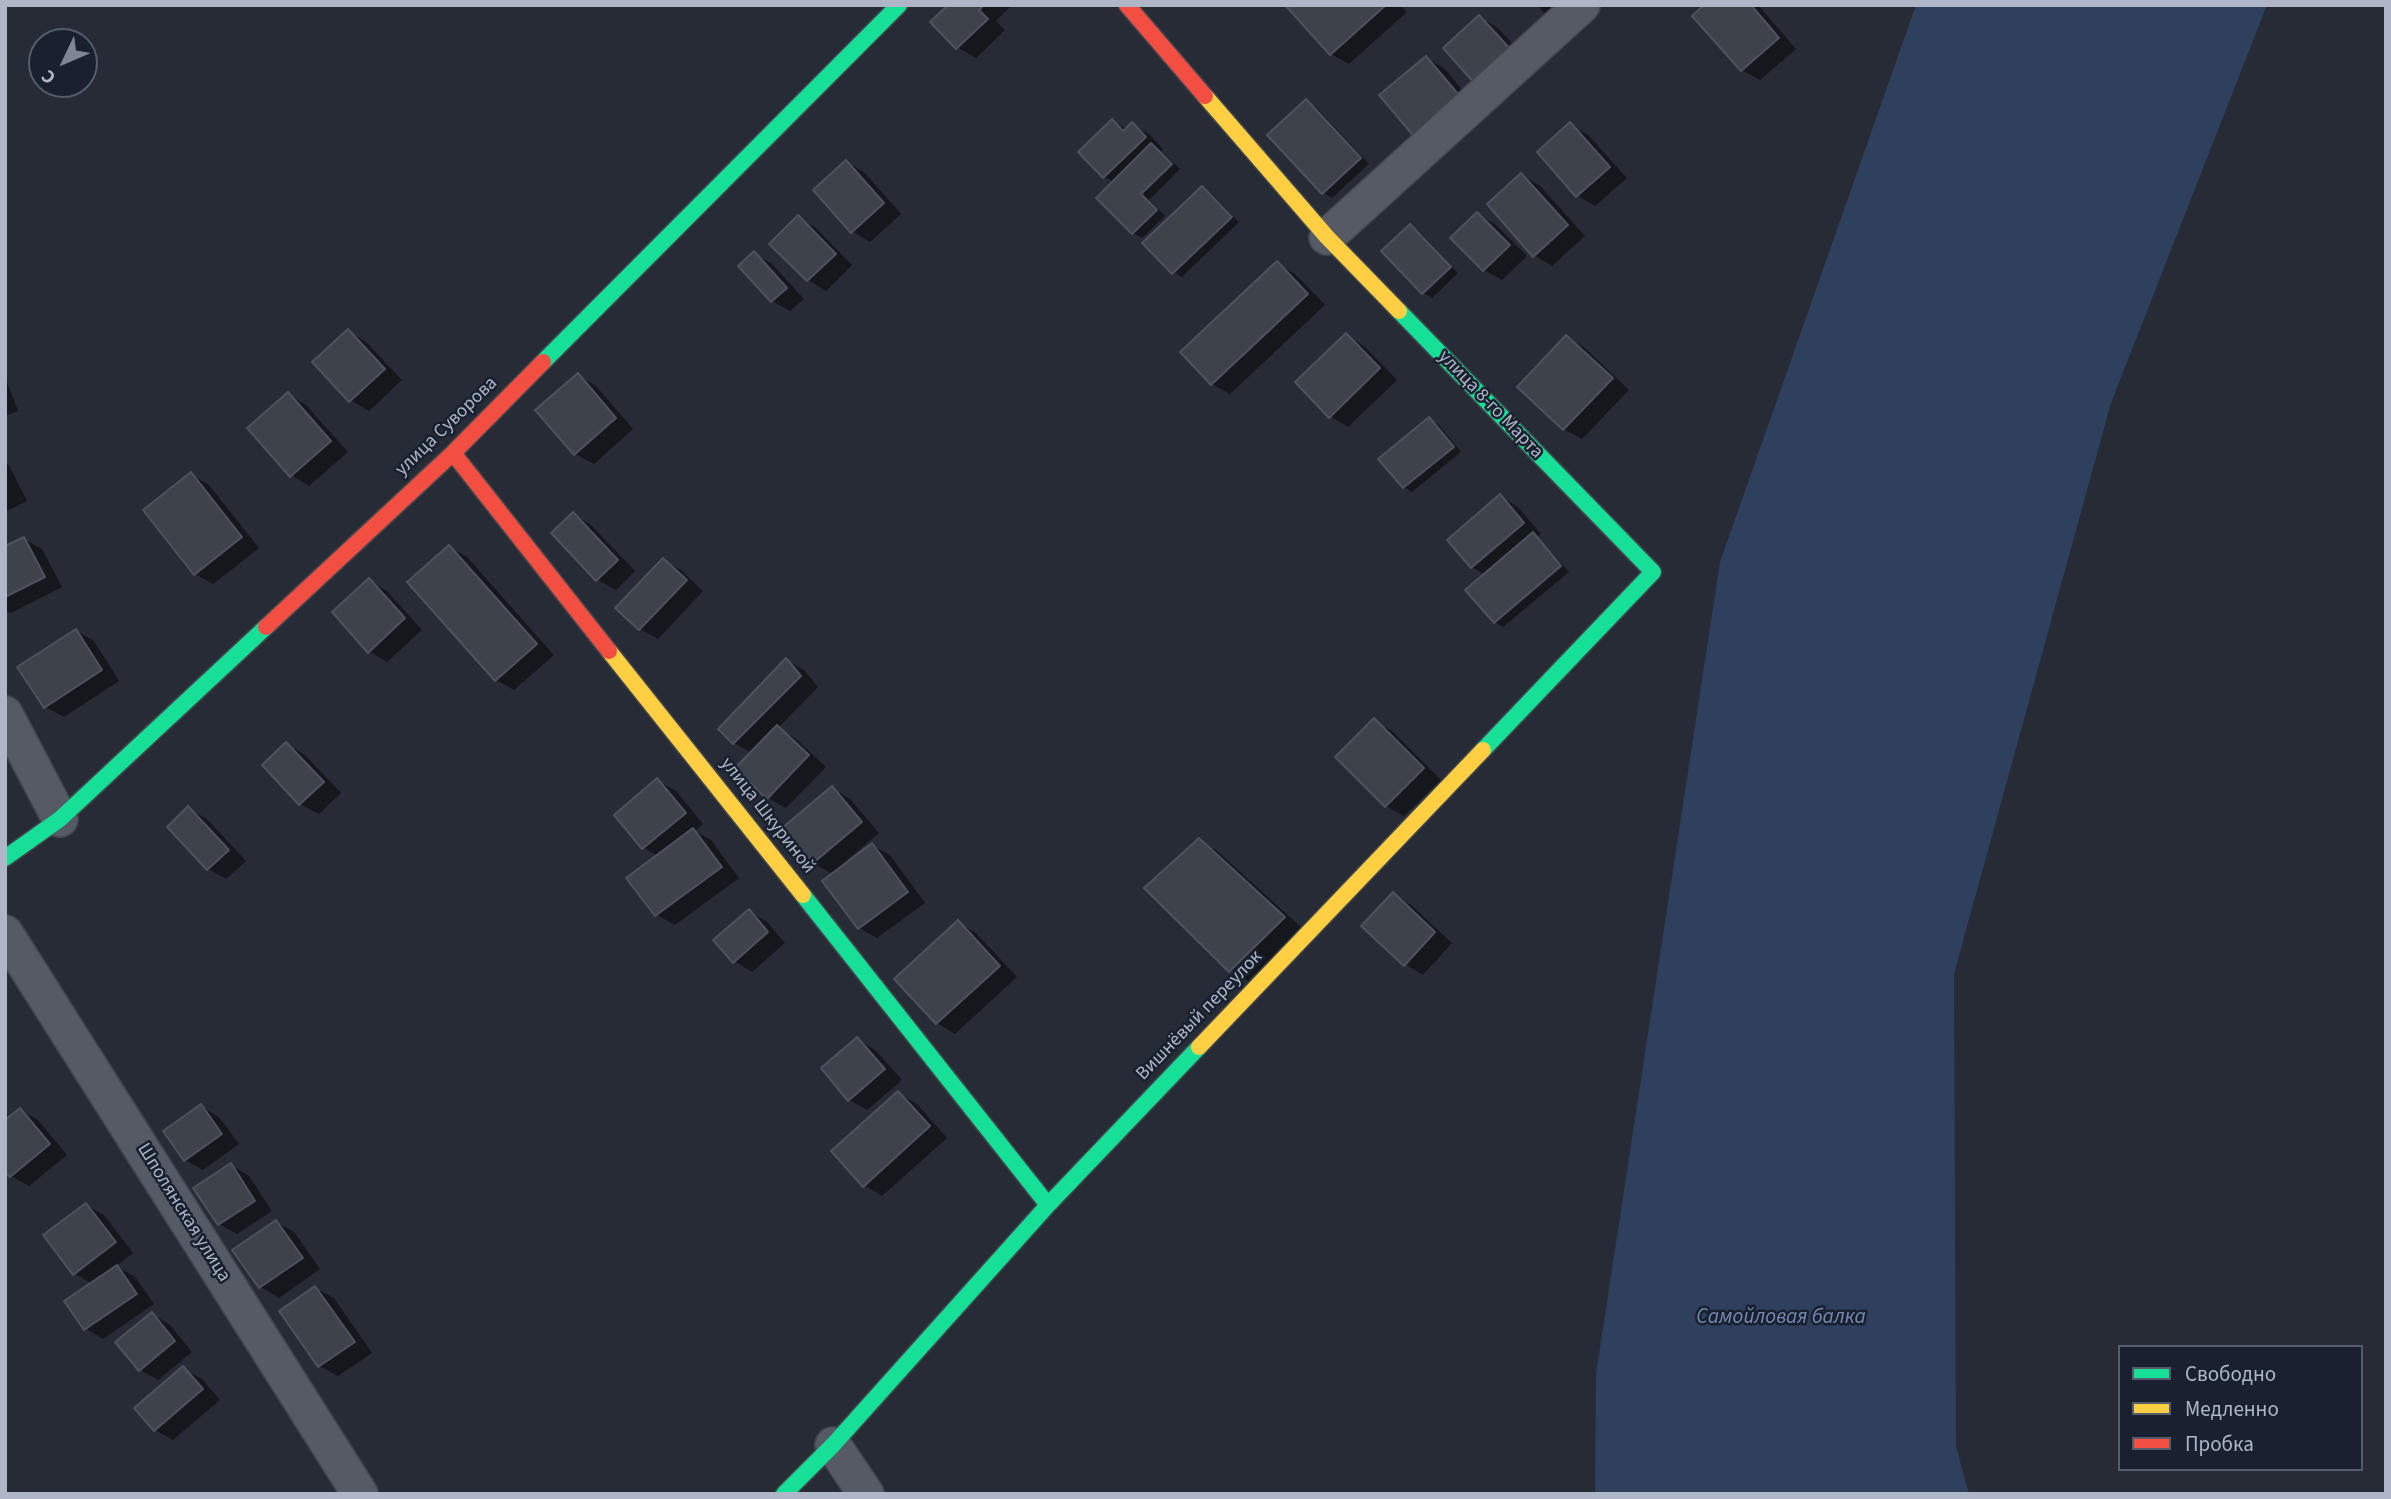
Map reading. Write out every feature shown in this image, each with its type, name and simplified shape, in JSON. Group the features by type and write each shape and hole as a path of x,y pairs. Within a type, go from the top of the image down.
{"street":[{"name":"улица Суворова","path":"5,858 60,819 453,453 899,5"},
{"name":"улица 8-го Марта","path":"1127,5 1327,237 1653,572"},
{"path":"1327,237 1582,5"},
{"name":"улица Шкуриной","path":"453,453 1048,1205"},
{"name":"Вишнёвый переулок","path":"784,1494 833,1445 1048,1205 1653,572"},
{"path":"5,714 60,819"},
{"name":"Шполянская улица","path":"5,933 360,1494"},
{"path":"833,1445 866,1494"}],"water":[{"name":"Самойловая балка","path":"1916,5 2267,5 2111,403 1954,974 1956,1446 1969,1494 1595,1494 1596,1374 1720,562"}],"building":[{"path":"948,5 984,5 979,10 988,19 956,49 930,22"},
{"path":"1285,5 1386,5 1330,55"},
{"path":"1704,5 1751,5 1779,38 1741,71 1692,16"},
{"path":"1479,15 1513,52 1476,85 1443,48"},
{"path":"1426,56 1464,101 1417,140 1379,95"},
{"path":"1306,99 1361,158 1322,194 1267,135"},
{"path":"1112,119 1123,131 1132,122 1146,137 1103,178 1078,152"},
{"path":"1570,122 1610,167 1576,197 1537,152"},
{"path":"1151,143 1172,164 1141,194 1157,210 1132,234 1096,198"},
{"path":"846,160 884,203 851,233 813,190"},
{"path":"1521,173 1568,225 1533,257 1487,204"},
{"path":"1202,186 1232,217 1172,274 1142,243"},
{"path":"1477,212 1510,245 1483,271 1450,238"},
{"path":"798,215 836,254 807,281 769,244"},
{"path":"1410,224 1451,267 1422,294 1381,251"},
{"path":"754,251 787,288 771,302 738,266"},
{"path":"1277,261 1308,294 1211,385 1180,352"},
{"path":"348,329 385,369 349,402 312,362"},
{"path":"1346,333 1380,368 1329,418 1295,382"},
{"path":"1566,335 1613,378 1563,430 1517,387"},
{"path":"578,373 616,418 574,455 535,410"},
{"path":"288,392 331,441 290,477 247,428"},
{"path":"1429,417 1454,447 1403,488 1378,459"},
{"path":"191,472 242,537 194,575 143,510"},
{"path":"1500,494 1524,523 1471,568 1447,540"},
{"path":"573,512 618,560 596,581 551,533"},
{"path":"1533,532 1561,566 1494,623 1465,590"},
{"path":"24,537 45,577 5,597 5,546"},
{"path":"449,545 537,644 495,681 407,582"},
{"path":"663,558 687,580 639,630 615,608"},
{"path":"369,578 405,618 368,653 332,612"},
{"path":"76,629 102,670 44,708 17,667"},
{"path":"786,658 801,676 733,744 718,729"},
{"path":"1374,718 1424,768 1385,807 1335,757"},
{"path":"777,725 809,755 767,799 735,768"},
{"path":"286,742 324,782 299,805 262,765"},
{"path":"657,778 686,813 642,849 614,815"},
{"path":"832,786 862,822 812,864 782,828"},
{"path":"188,806 229,850 207,870 167,827"},
{"path":"693,828 722,867 655,916 626,878"},
{"path":"1199,838 1285,917 1229,972 1144,888"},
{"path":"872,843 908,892 858,929 822,881"},
{"path":"1393,892 1435,932 1404,966 1361,926"},
{"path":"749,909 768,932 733,963 713,940"},
{"path":"958,920 1000,966 936,1024 894,979"},
{"path":"857,1037 885,1069 848,1101 821,1068"},
{"path":"898,1091 930,1126 863,1187 831,1151"},
{"path":"201,1104 222,1134 184,1161 163,1131"},
{"path":"20,1108 50,1144 10,1177 5,1172 5,1120"},
{"path":"231,1163 255,1201 218,1225 193,1188"},
{"path":"86,1203 116,1242 73,1275 43,1235"},
{"path":"276,1220 303,1258 259,1288 232,1250"},
{"path":"117,1265 137,1294 84,1330 64,1301"},
{"path":"315,1286 355,1342 318,1367 279,1311"},
{"path":"152,1312 175,1341 139,1371 115,1342"},
{"path":"183,1366 203,1389 154,1431 134,1408"}],"traffic: fast":[{"path":"543,362 899,5"},
{"path":"1399,311 1653,572 1483,750"},
{"path":"5,858 60,819 266,627"},
{"path":"803,895 1048,1205"},
{"path":"784,1494 833,1445 1048,1205 1199,1047"}],"traffic: slow":[{"path":"1205,96 1327,237 1399,311"},
{"path":"609,651 803,895"},
{"path":"1199,1047 1483,750"}],"traffic: jam":[{"path":"1127,5 1205,96"},
{"path":"266,627 453,453 543,362"},
{"path":"453,453 609,651"}]}
